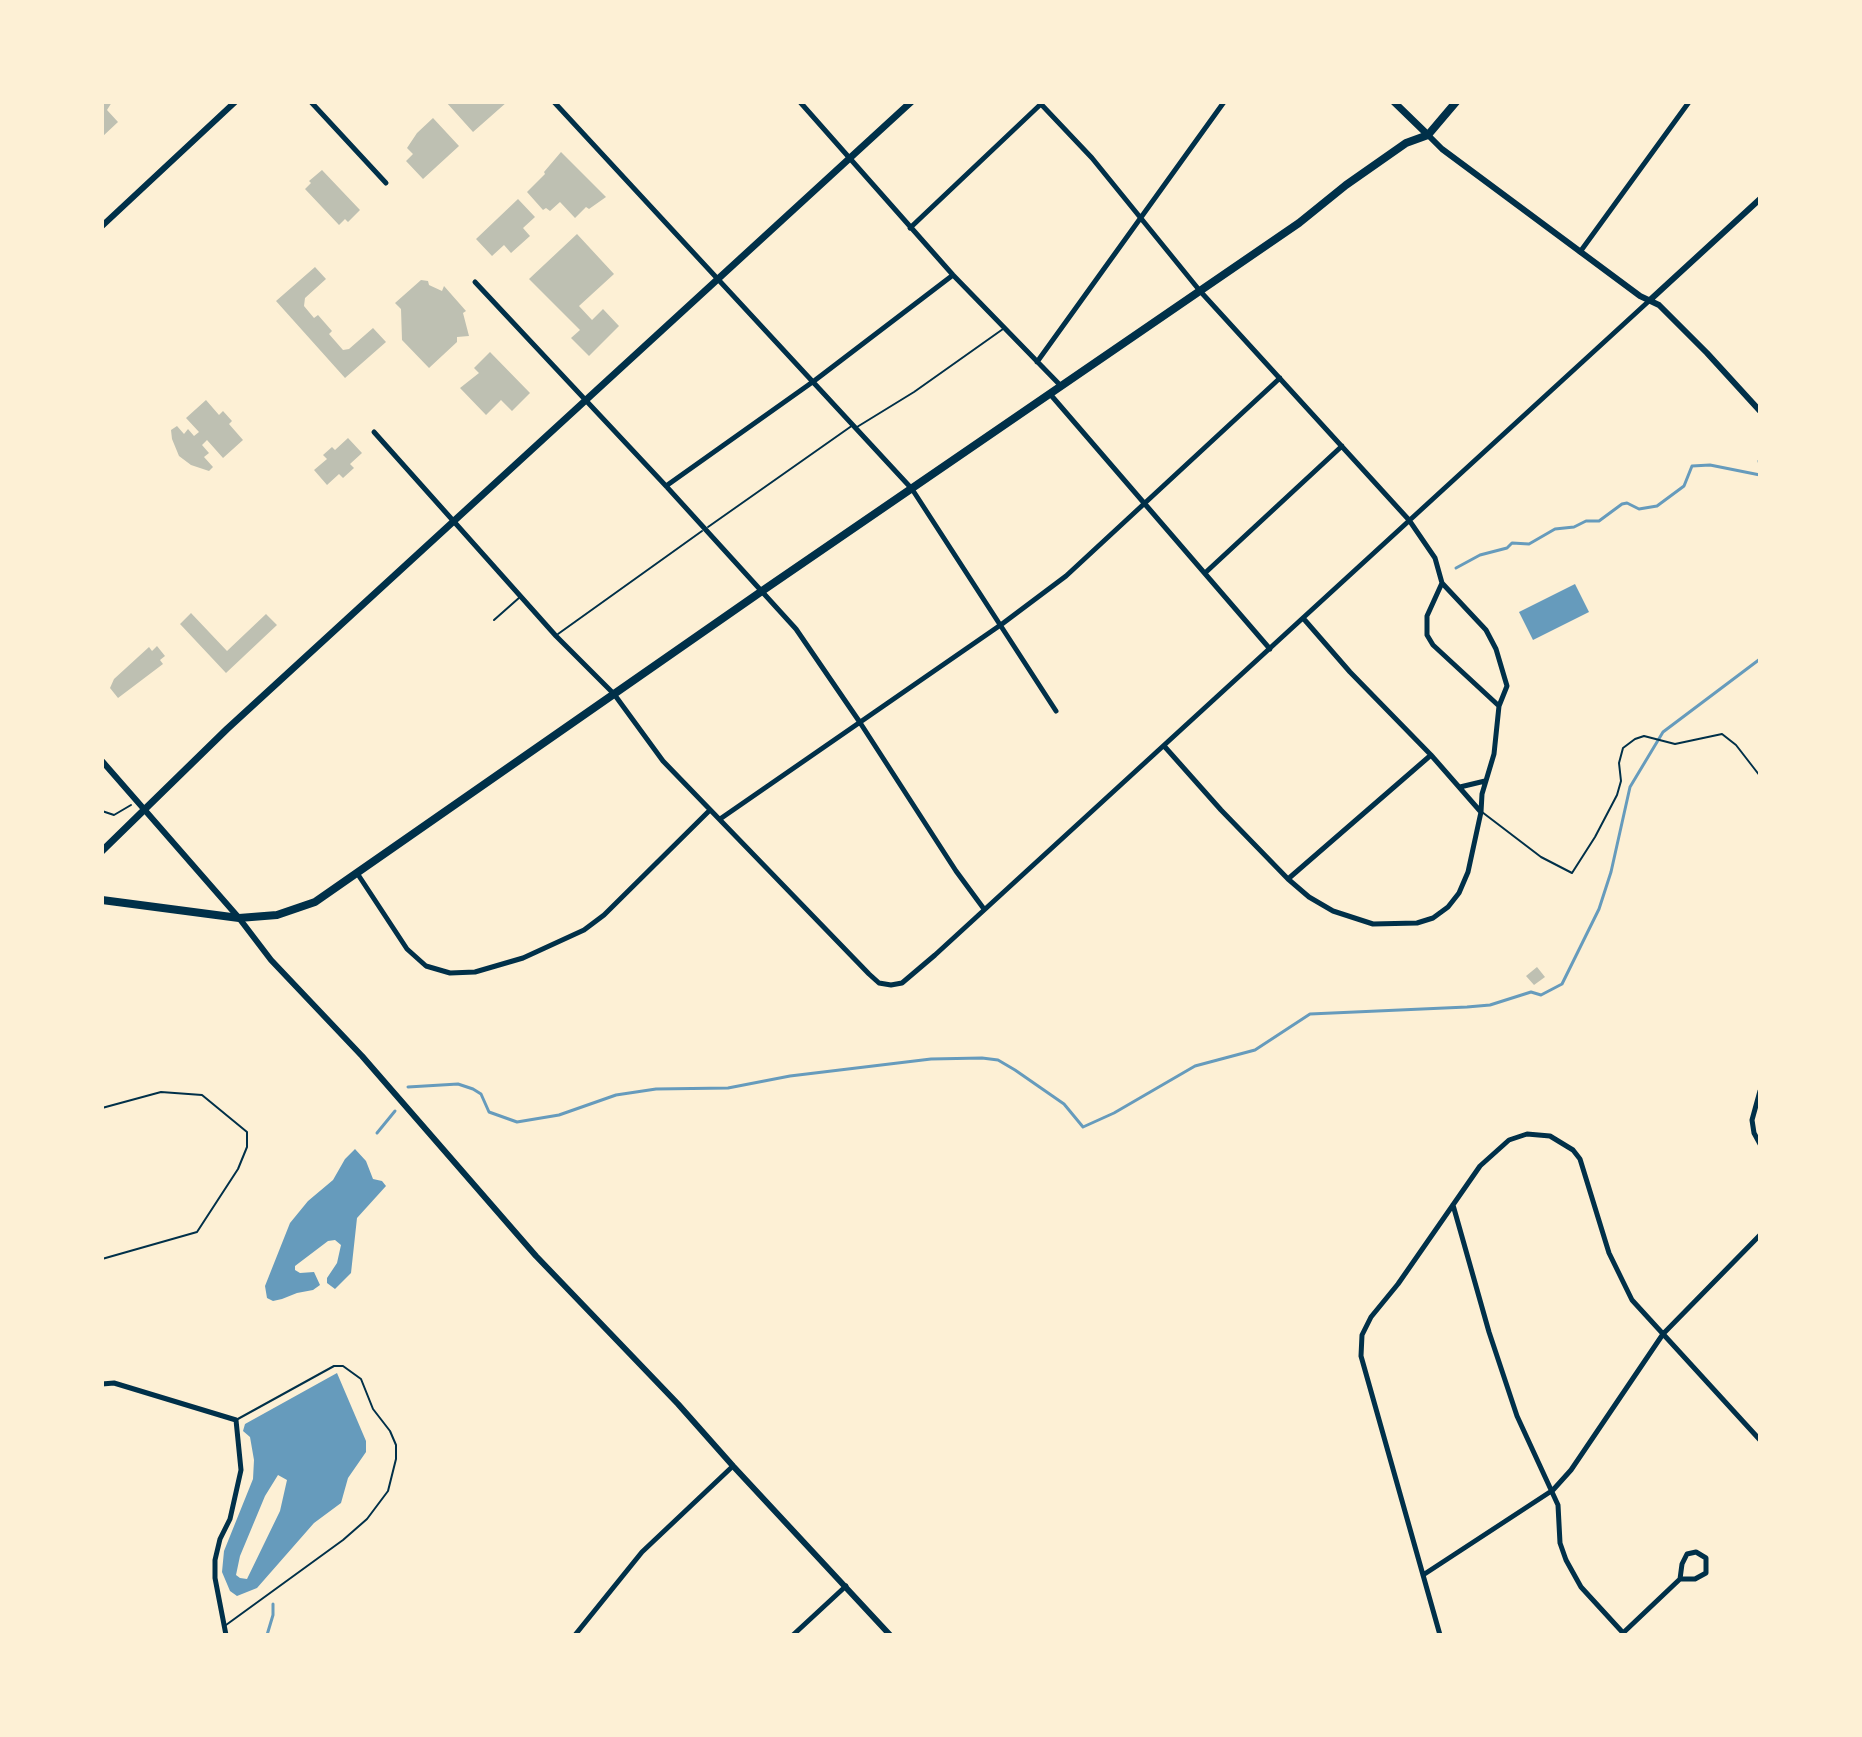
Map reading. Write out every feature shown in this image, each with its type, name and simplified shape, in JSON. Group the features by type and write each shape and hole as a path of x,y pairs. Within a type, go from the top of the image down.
{"main road":[{"path":"102,851 143,808 454,520 911,102"},
{"path":"1394,102 1428,135"},
{"path":"102,900 239,918 277,915 315,902 1060,385 1308,217 1318,205 1406,143 1428,135 1456,102"}],"street":[{"path":"102,226 235,102"},
{"path":"311,102 386,183"},
{"path":"554,102 912,489 1056,711"},
{"path":"800,102 953,275 1060,385"},
{"path":"1037,362 1224,102"},
{"path":"1580,252 1689,102"},
{"path":"910,228 1041,103 1092,158 1200,291 1409,520 1435,558 1442,583 1473,614 1496,649 1507,686 1499,706 1494,754 1468,872 1459,893 1448,907 1433,918 1401,925 1373,924 1333,911 1309,897 1288,879 1165,747"},
{"path":"560,109 567,104"},
{"path":"1428,135 1442,149 1580,252 1640,296 1659,305 1759,408"},
{"path":"374,432 556,636 614,694 663,761 879,983 891,985 902,983 1165,747 1760,199"},
{"path":"666,486 814,381 953,275"},
{"path":"475,282 796,629 984,909"},
{"path":"720,819 1002,624 1066,576 1280,378"},
{"path":"1049,393 1270,649"},
{"path":"1205,573 1342,446"},
{"path":"1442,583 1427,616 1427,635 1433,645 1499,706"},
{"path":"1303,618 1481,812"},
{"path":"1288,879 1431,755"},
{"path":"102,761 239,918 271,960 362,1056 536,1256 678,1404 890,1635"},
{"path":"1460,787 1486,781"},
{"path":"356,872 407,949 426,966 450,973 475,972 523,958 584,930 604,915 710,810"},
{"path":"1760,1091 1752,1120 1760,1144"},
{"path":"1440,1635 1361,1356 1362,1335 1371,1317 1415,1261 1480,1166 1509,1140 1540,1133 1566,1145 1580,1159 1609,1253 1632,1300 1760,1440"},
{"path":"1452,1204 1517,1416 1558,1505 1560,1543 1572,1575 1624,1634 1680,1579 1687,1554 1696,1552 1706,1558 1708,1569 1701,1577 1680,1579"},
{"path":"1423,1575 1553,1490 1571,1470 1663,1334 1760,1235"},
{"path":"102,1384 114,1383 236,1420 241,1470 230,1519 220,1539 215,1560 218,1602 226,1635"},
{"path":"575,1635 642,1552 733,1466"},
{"path":"793,1635 846,1586"}],"lane":[{"path":"556,636 705,528 856,426 914,392 1004,328"},
{"path":"494,620 521,596"},
{"path":"1481,812 1541,857 1572,873 1617,795 1623,748 1635,739 1644,736 1675,744 1722,734 1736,745 1760,776"},
{"path":"102,1108 161,1092 202,1095 247,1132 247,1147 238,1169 197,1232 102,1259"},
{"path":"225,1625 343,1540 367,1519 388,1491 396,1459 396,1445 390,1431 373,1409 361,1379 343,1366 334,1366 236,1420"}],"path":[{"path":"102,811 114,815 132,805"}],"water":[{"path":"1575,584 1589,612 1533,640 1519,612"},
{"path":"355,1149 366,1161 373,1179 382,1181 386,1186 357,1218 351,1273 335,1289 327,1283 337,1263 341,1245 335,1240 328,1241 295,1266 300,1273 314,1272 320,1285 282,1299 273,1301 267,1298 265,1286 290,1223 308,1201 333,1180"},
{"path":"337,1373 366,1441 366,1452 348,1478 341,1503 314,1523 257,1588 237,1596 230,1591 222,1572 224,1551 253,1479 254,1460 250,1437 243,1431 245,1424","holes":["278,1475 287,1480 280,1511 247,1579 240,1578 236,1575 240,1556 265,1496"]}],"building":[{"path":"102,102 112,102 107,110 118,122 102,137"},
{"path":"446,102 507,102 473,132"},
{"path":"433,118 459,146 423,179 406,161 413,154 407,148"},
{"path":"561,152 606,197 589,209 586,207 575,218 560,202 550,211 546,208 543,210 527,192"},
{"path":"322,170 360,210 348,222 345,219 339,225 305,189"},
{"path":"518,199 535,217 523,228 530,236 511,253 504,245 492,256 476,239"},
{"path":"577,234 614,274 579,306 592,320 603,309 619,326 589,356 571,338 580,330 529,279"},
{"path":"315,267 326,279 305,298 304,306 314,318 318,315 343,350 349,349 373,328 386,342 345,378 276,301"},
{"path":"421,280 442,291 444,286 466,311 463,313 469,336 457,337 457,342 429,368 402,340 401,309 395,303"},
{"path":"490,352 530,393 512,411 501,400 486,415 460,388 479,373 474,368"},
{"path":"206,400 219,415 223,411 232,421 229,424 243,440 223,458 207,440 202,445 209,453 204,457 213,467 209,471 191,465 179,456 171,430 177,426 184,434 188,429 194,436 199,432 186,418"},
{"path":"348,438 362,453 350,464 354,468 343,478 339,474 327,485 314,470 327,459 323,455 332,447 335,450"},
{"path":"191,613 227,651 266,614 277,625 226,673 180,624"},
{"path":"157,646 165,656 160,660 163,664 118,698 110,688 114,679 149,647 152,651"},
{"path":"1537,967 1545,977 1534,985 1526,976"}],"waterway":[{"path":"1759,461 1760,465"},
{"path":"1456,568 1480,555 1507,548 1512,543 1529,544 1555,529 1599,521 1622,504 1639,509 1657,506 1684,486 1692,466 1710,465 1760,475"},
{"path":"408,1087 458,1084 481,1094 489,1112 517,1122 559,1115 616,1095 656,1089 728,1088 790,1076 931,1059 982,1058 998,1060 1015,1070 1064,1104 1083,1127 1114,1113 1195,1066 1255,1050 1310,1014 1467,1007 1490,1005 1531,992 1541,995 1562,984 1599,909 1611,872 1630,787 1663,732 1760,659"},
{"path":"377,1133 395,1111"},
{"path":"267,1635 273,1604"}]}
